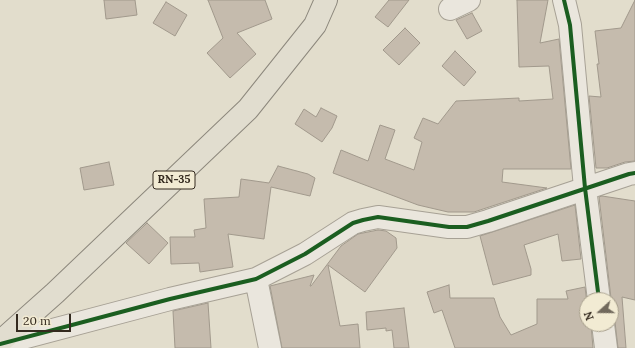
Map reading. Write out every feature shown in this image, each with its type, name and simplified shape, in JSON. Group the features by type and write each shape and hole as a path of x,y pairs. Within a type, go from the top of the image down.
{"main road":[{"name":"RN-35","path":"0,343 55,294 248,109 315,25 326,0"}],"street":[{"path":"564,0 570,25 585,188 598,292"},
{"path":"0,343 170,299 256,279 305,254 353,223 363,220 378,217 449,227 467,227 635,173"},
{"path":"256,279 270,348"},
{"path":"604,332 606,348"}],"building":[{"path":"104,0 135,0 137,15 106,19"},
{"path":"208,0 265,0 272,19 237,33 256,54 230,78 207,53 223,38"},
{"path":"389,0 409,0 388,27 375,17"},
{"path":"517,0 548,0 540,43 559,39 571,169 503,169 502,182 547,188 474,212 448,212 418,205 333,173 341,150 368,161 380,125 395,130 385,159 414,170 422,142 414,138 423,118 438,124 456,101 519,98 519,101 553,99 549,66 519,67"},
{"path":"635,0 635,161 625,162 607,168 596,168 589,96 601,97 595,31 621,28"},
{"path":"166,2 187,15 175,36 153,23"},
{"path":"472,13 482,31 467,39 456,20"},
{"path":"405,28 420,43 399,65 383,50"},
{"path":"455,51 476,72 464,86 442,66"},
{"path":"321,108 337,116 332,128 322,142 295,124 304,109 316,117"},
{"path":"109,162 114,185 84,190 80,168"},
{"path":"278,166 308,174 315,178 310,196 271,187 264,239 228,234 233,267 200,272 199,263 171,264 170,237 195,237 194,230 206,228 204,199 239,197 241,179 269,183"},
{"path":"602,196 635,201 635,300 622,297 626,348 618,348 616,332 619,332 619,292 610,292 599,197"},
{"path":"575,205 581,259 562,261 558,234 524,245 531,269 531,275 493,285 480,236"},
{"path":"147,223 168,243 149,264 126,243"},
{"path":"378,230 386,231 396,238 397,248 365,292 328,265 340,326 358,324 360,348 282,348 270,286 314,275 311,286 341,246 358,234"},
{"path":"449,285 450,298 494,298 500,317 511,335 537,324 537,299 568,299 566,291 585,287 586,292 579,292 579,332 592,332 593,348 455,348 442,310 434,313 427,292"},
{"path":"208,303 211,348 175,348 173,311"},
{"path":"404,308 409,348 394,348 392,330 386,331 386,328 367,330 366,312"}],"cycle path":[{"path":"564,0 570,25 585,188 598,292"},
{"path":"0,344 170,299 256,279 305,254 353,223 363,220 378,217 449,227 467,227 635,173"}]}
